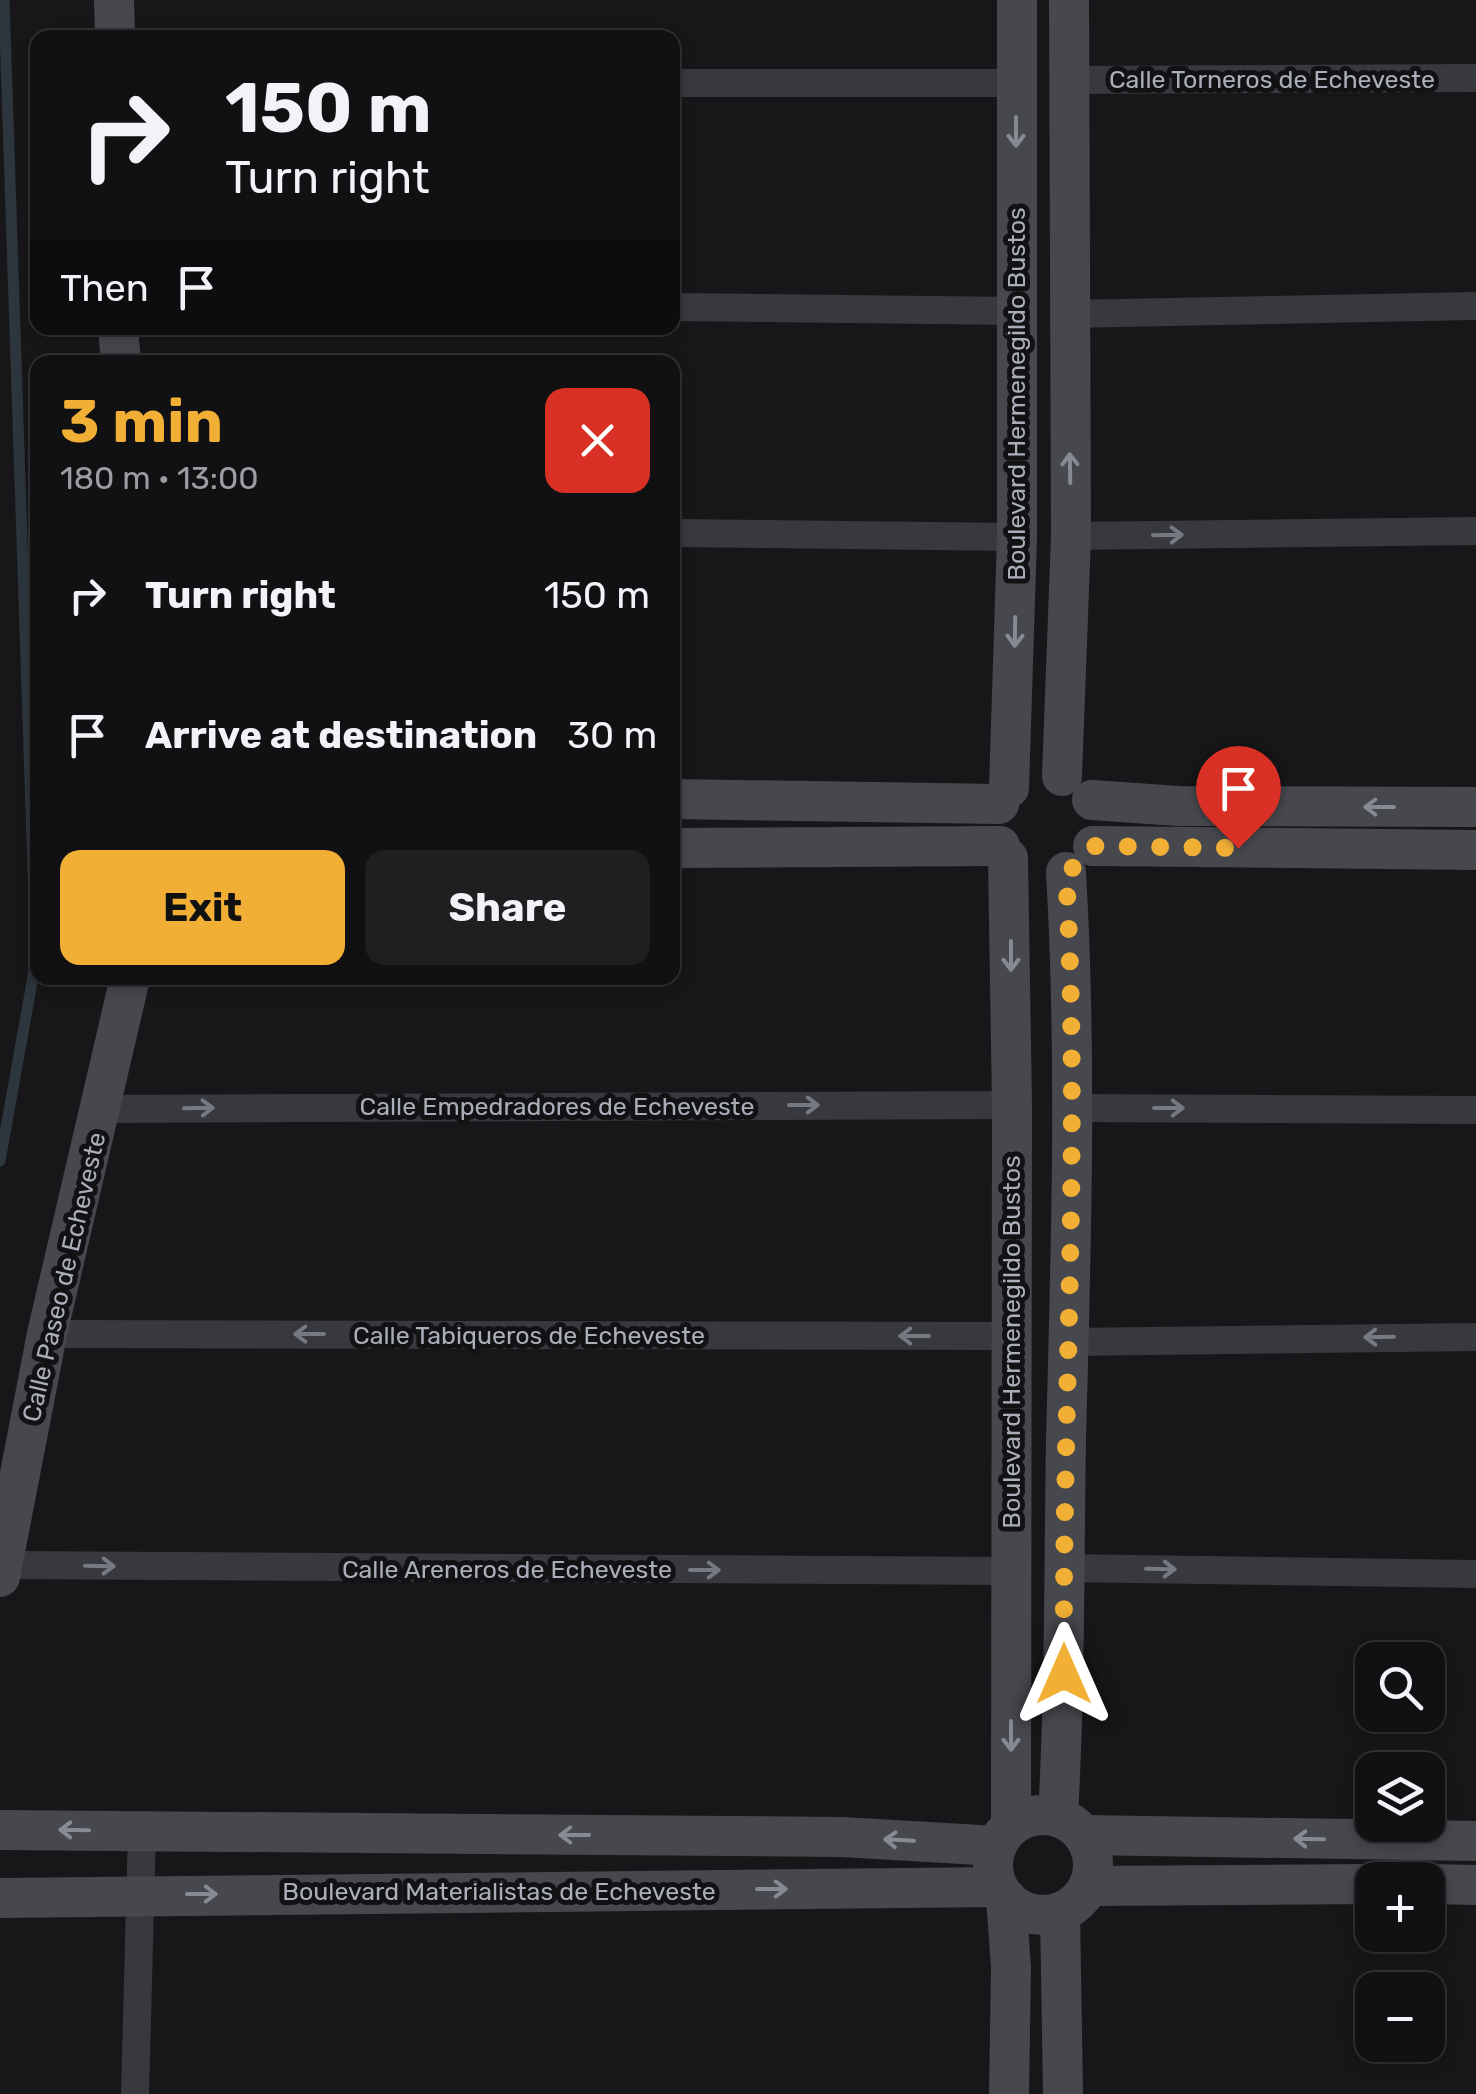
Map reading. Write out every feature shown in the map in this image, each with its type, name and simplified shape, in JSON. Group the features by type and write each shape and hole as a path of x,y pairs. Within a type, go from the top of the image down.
{"street":[{"path":"114,0 115,30"},
{"name":"Boulevard Hermenegildo Bustos","path":"1004,796 1017,536 1017,0"},
{"name":"Boulevard Hermenegildo Bustos","path":"1069,0 1068,314 1077,788"},
{"name":"Calle Torneros de Echeveste","path":"1068,80 1476,78"},
{"path":"680,83 1016,83"},
{"path":"1068,314 1476,306"},
{"path":"680,307 1016,312"},
{"path":"1071,536 1476,530"},
{"path":"680,533 1017,536"},
{"path":"1004,852 995,818 1004,796 1034,774 1077,788 1178,806 1476,807"},
{"path":"1063,2094 1075,1899 1094,1860 1071,1826 1064,1710 1072,965 1080,859 1098,823 1077,788"},
{"path":"680,799 1004,796"},
{"path":"680,848 1004,852 1035,874 1080,859 1476,850"},
{"name":"Boulevard Hermenegildo Bustos","path":"1004,852 1012,1105 1010,1571 1004,1836"},
{"name":"Calle Paseo de Echeveste","path":"1,1571 8,1504 128,985"},
{"name":"Calle Empedradores de Echeveste","path":"101,1109 1012,1105"},
{"path":"1072,1108 1476,1110"},
{"name":"Calle Tabiqueros de Echeveste","path":"47,1334 1012,1336"},
{"path":"1068,1342 1476,1337"},
{"path":"1064,1568 1476,1574"},
{"name":"Calle Areneros de Echeveste","path":"1,1571 1010,1571"},
{"path":"1009,2094 1010,1968 1002,1893 993,1860 1004,1836 1034,1816 1071,1826 1476,1841"},
{"path":"0,1830 1004,1836"},
{"path":"135,2094 142,1831"},
{"path":"1445,1884 1476,1884"},
{"path":"1002,1893 1031,1913 1075,1899 1355,1885"},
{"name":"Boulevard Materialistas de Echeveste","path":"0,1898 139,1894 1002,1893"}],"waterway":[{"path":"4,0 30,780"},
{"path":"0,1161 32,985"}],"route":[{"path":"1064,1674 1072,1108 1072,965 1066,872 1082,862 1094,846 1238,848"}]}
